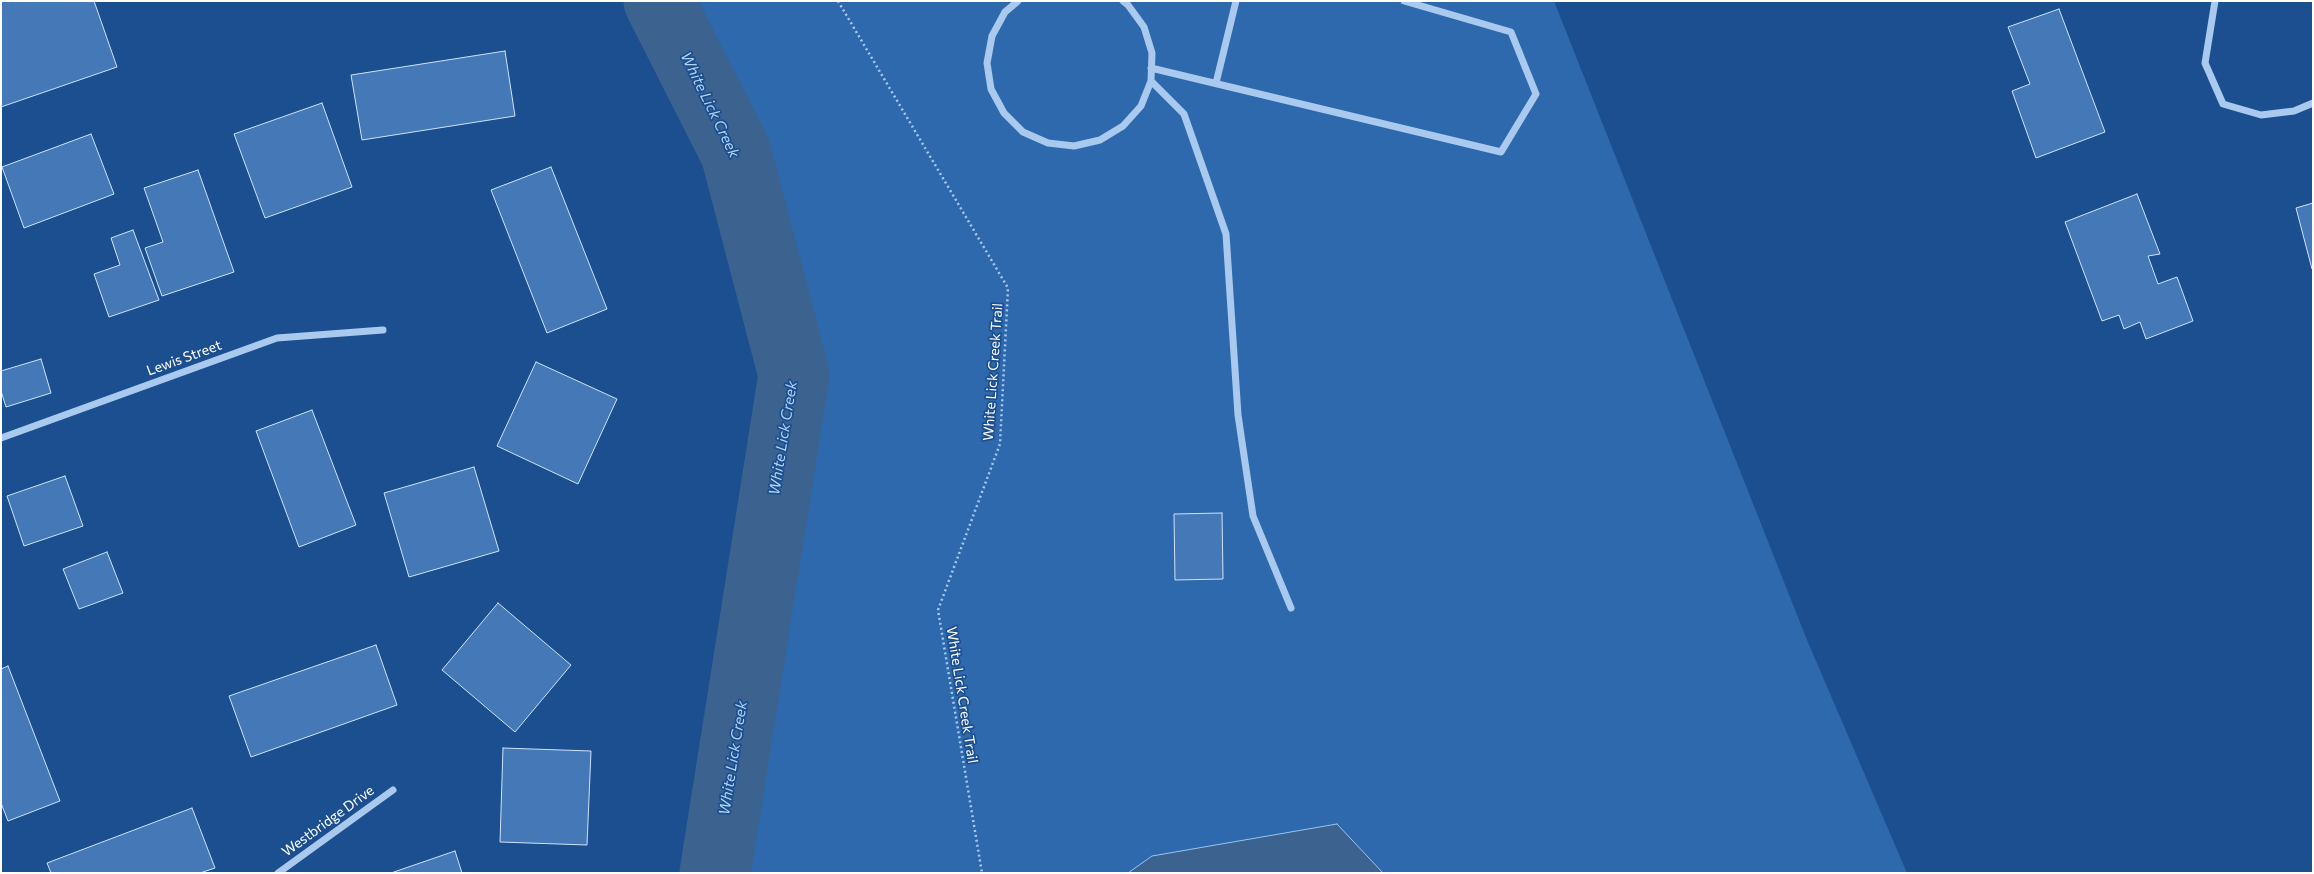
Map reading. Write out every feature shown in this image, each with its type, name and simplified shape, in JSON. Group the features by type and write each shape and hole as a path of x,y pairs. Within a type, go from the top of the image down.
{"street":[{"path":"1018,1 1005,12 992,36 987,63 991,89 1004,113 1023,132 1048,143 1074,146 1100,140 1123,126 1141,106 1151,81 1152,54 1144,27 1128,5 1123,1"},
{"path":"1216,83 1236,1"},
{"path":"1151,68 1501,152 1536,94 1511,32 1404,1"},
{"path":"2215,1 2205,63 2223,104 2261,115 2294,111 2313,103"},
{"path":"1151,81 1184,114 1226,234 1238,415 1253,516 1291,608"},
{"name":"Lewis Street","path":"1,438 277,338 383,330"},
{"name":"Westbridge Drive","path":"278,873 393,790"}],"path":[{"name":"White Lick Creek Trail","path":"838,1 1008,288 1000,444 938,610 982,873"}],"shaded area":[{"path":"659,1 1554,1 1807,640 1907,873 715,873 794,375 736,153"},
{"path":"1337,824 1383,873 1128,873 1152,856"}],"building":[{"path":"1,1 94,1 117,67 1,107"},
{"path":"2059,9 2105,132 2036,158 2012,91 2030,84 2008,27"},
{"path":"505,51 515,116 362,140 351,75"},
{"path":"322,103 352,187 265,218 234,134"},
{"path":"91,134 114,194 24,228 2,167"},
{"path":"551,167 607,309 547,333 491,190"},
{"path":"198,170 234,272 162,296 145,248 163,242 144,188"},
{"path":"2137,194 2160,254 2148,256 2158,284 2177,277 2193,321 2146,339 2140,322 2124,329 2119,315 2102,321 2065,222"},
{"path":"2313,203 2313,269 2312,269 2296,208"},
{"path":"133,230 159,300 109,317 94,274 120,265 111,238"},
{"path":"41,359 51,393 6,407 1,391 1,371"},
{"path":"536,362 617,399 578,484 497,446"},
{"path":"312,410 356,525 299,547 256,431"},
{"path":"474,467 499,551 409,577 384,493"},
{"path":"65,476 83,526 24,546 7,496"},
{"path":"1222,513 1223,579 1175,580 1174,514"},
{"path":"107,552 123,593 79,609 63,569"},
{"path":"498,603 571,665 515,732 442,670"},
{"path":"376,645 397,705 251,757 229,696"},
{"path":"8,666 60,801 8,821 1,803 1,669"},
{"path":"503,748 591,751 587,845 500,842"},
{"path":"192,808 215,868 200,873 51,873 47,863"},
{"path":"455,851 462,873 391,873"}],"waterway":[{"name":"White Lick Creek","path":"659,1 736,153 794,375 715,873"}]}
